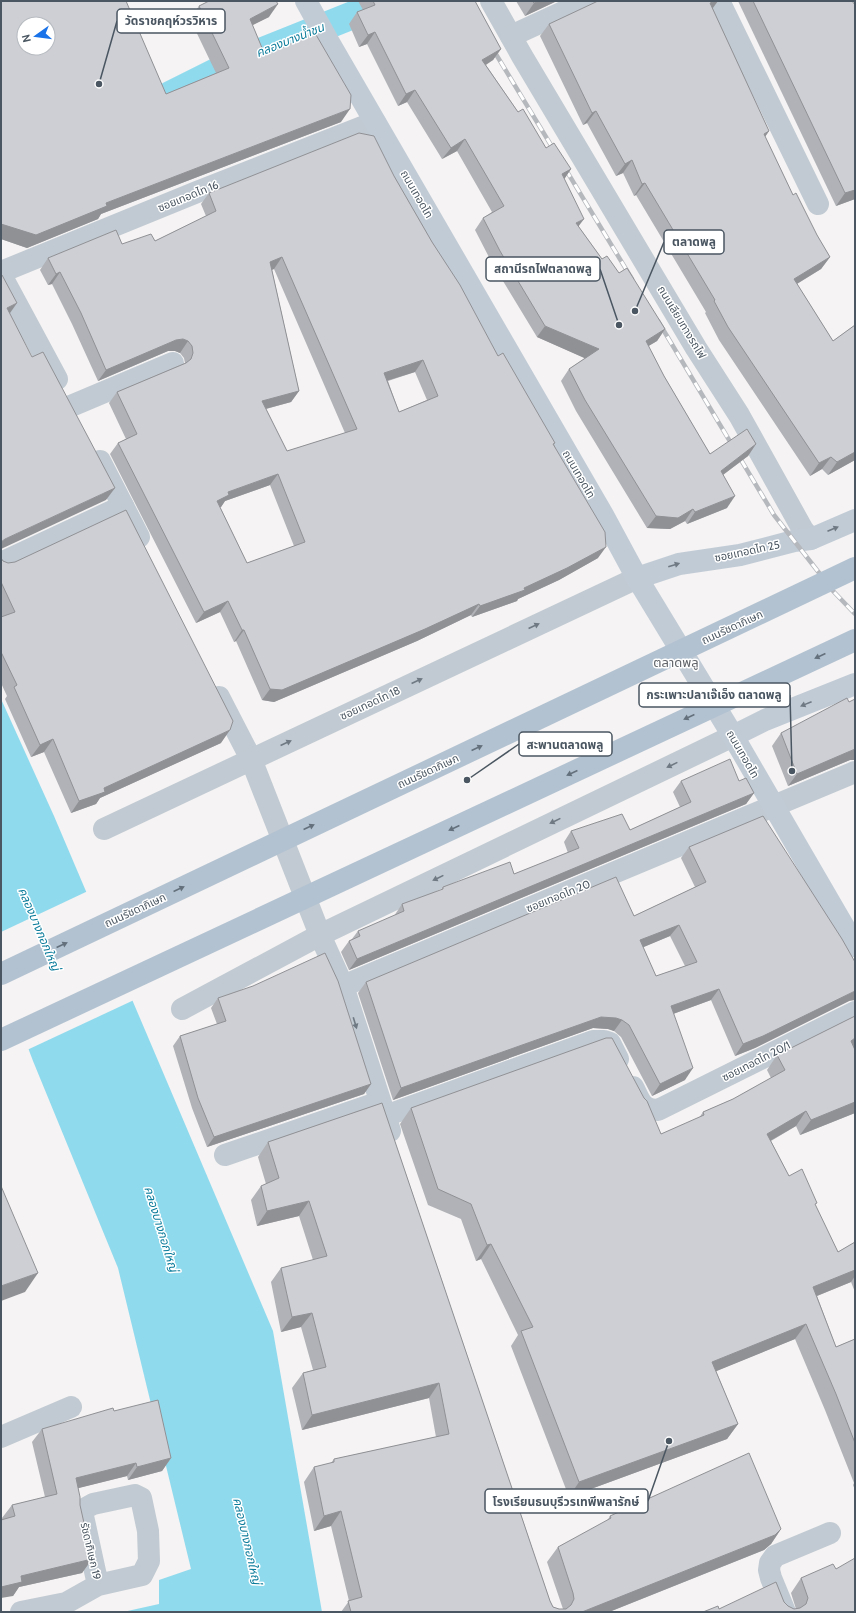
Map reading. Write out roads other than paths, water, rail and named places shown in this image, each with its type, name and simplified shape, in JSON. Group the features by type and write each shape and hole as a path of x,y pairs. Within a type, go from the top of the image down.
{"main road":[{"name":"ถนนเทอดไท","path":"310,8 603,515 637,578 733,736 773,807 852,936"},
{"name":"ซอยเทอดไท 25","path":"637,578 679,564 740,555 794,541 811,539 855,520"},
{"name":"ถนนรัชดาภิเษก","path":"1,974 855,568"},
{"path":"1,1040 855,640"},
{"path":"733,736 765,720 855,684"}],"street":[{"name":"ถนนเลียบทางรถไฟ","path":"491,1 696,348 739,415 803,530 811,539"},
{"path":"511,36 586,1"},
{"path":"719,1 818,204"},
{"name":"ซอยเทอดไท 16","path":"1,272 204,189 375,122"},
{"path":"1,275 82,426"},
{"path":"71,406 173,363"},
{"path":"92,446 148,555"},
{"path":"1,563 123,506"},
{"name":"ซอยเทอดไท 18","path":"104,829 637,578"},
{"path":"211,681 251,760 320,935 343,986 397,1153"},
{"path":"182,1008 320,935 733,736"},
{"name":"ซอยเทอดไท 20","path":"343,986 855,772"},
{"name":"ซอยเทอดไท 20/1","path":"382,1109 593,1041 604,1041 610,1043 644,1107 650,1110 658,1110 855,1012"},
{"path":"225,1155 382,1109"},
{"path":"1,1437 71,1407"},
{"path":"785,1612 771,1578 769,1570 770,1563 775,1556 830,1533"},
{"name":"รัชดาภิเษก 19","path":"21,1612 66,1603 98,1585"}],"water":[{"name":"คลองบางกอกใหญ่","path":"1,699 54,816 273,1331 322,1612 123,1612 159,1604 159,1580 191,1569 118,1268 33,1061 1,976"}],"waterway":[{"name":"คลองบางน้ำชน","path":"170,95 238,61 388,1"}],"railway":[{"path":"491,46 632,279"},
{"path":"658,321 774,515 834,592 855,614"}],"place":[{"name":"วัดราชคฤห์วรวิหาร","path":"99,84"},
{"name":"ตลาดพลู","path":"635,311"},
{"name":"สถานีรถไฟตลาดพลู","path":"619,325"},
{"name":"กระเพาะปลาเจ๊เอ็ง ตลาดพลู","path":"792,771"},
{"name":"สะพานตลาดพลู","path":"467,780"},
{"name":"โรงเรียนธนบุรีวรเทพีพลารักษ์","path":"669,1441"}],"district":[{"name":"ตลาดพลู","path":"676,662"}]}
